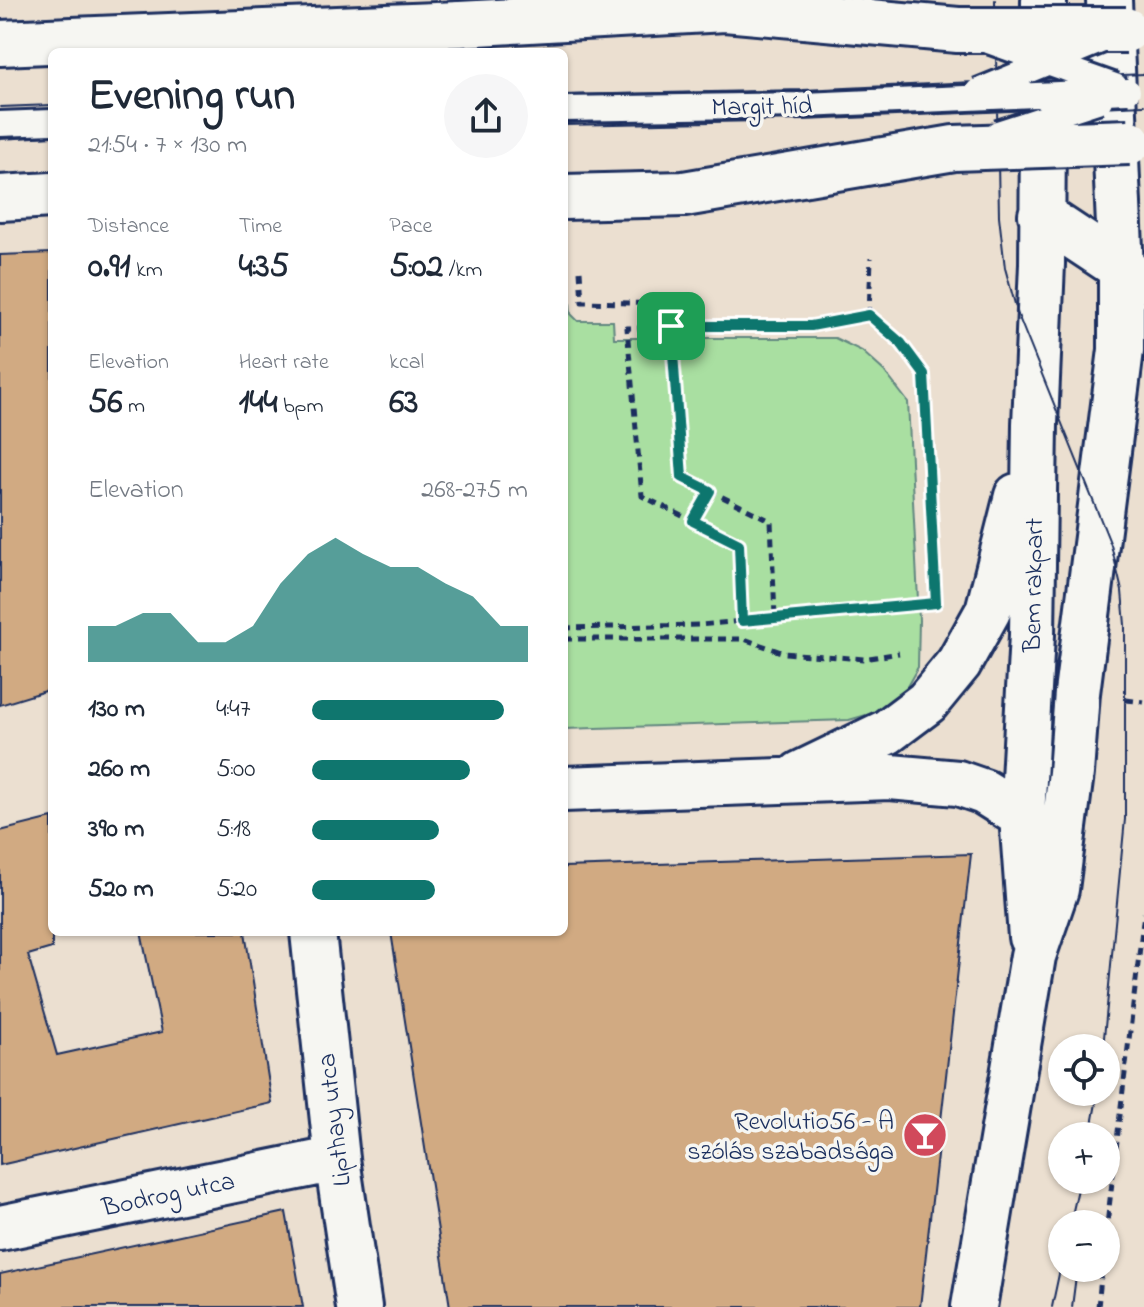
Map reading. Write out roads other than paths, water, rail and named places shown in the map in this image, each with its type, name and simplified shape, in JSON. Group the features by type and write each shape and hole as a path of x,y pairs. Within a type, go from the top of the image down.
{"main road":[{"name":"Bem rakpart","path":"1033,956 1022,816 1032,635 1044,0"},
{"path":"0,43 405,13 460,24 725,9 958,30 1126,20"},
{"name":"Bem rakpart","path":"974,1307 1033,956 1056,889 1071,773 1077,693 1132,277 1126,20"},
{"name":"Margit híd","path":"568,197 684,194 954,148 1136,142"},
{"path":"0,198 48,195"},
{"path":"1041,215 1132,277"},
{"path":"785,780 887,732 927,702 959,663 988,611 1035,424"},
{"path":"568,789 890,777 958,783 984,792 1022,816 1056,889"},
{"name":"Lipthay utca","path":"313,936 337,1159 359,1307"},
{"name":"Bodrog utca","path":"0,1228 337,1159"}],"lane":[{"name":"Margit híd","path":"961,98 1048,62 1126,20"},
{"path":"958,30 1136,90"},
{"name":"Margit híd","path":"568,109 1136,90"},
{"name":"Margit híd","path":"954,148 1136,90"},
{"name":"Margit híd","path":"961,98 1136,142"},
{"path":"0,124 48,122"}],"tram line":[{"path":"995,0 999,216 1005,268 1018,315 1111,545 1122,591 1125,625 1125,819 1104,1034"},
{"path":"568,95 803,90 1144,74"},
{"path":"0,107 48,105"},
{"path":"568,125 804,120 1144,105"},
{"path":"0,139 48,136"},
{"path":"1093,1122 1095,1106"},
{"path":"1073,1210 1077,1194"},
{"path":"1052,1307 1057,1282"},
{"path":"1072,1307 1075,1282"}],"place":[{"name":"Revolutio56 - A szólás szabadsága","path":"925,1135"}]}
